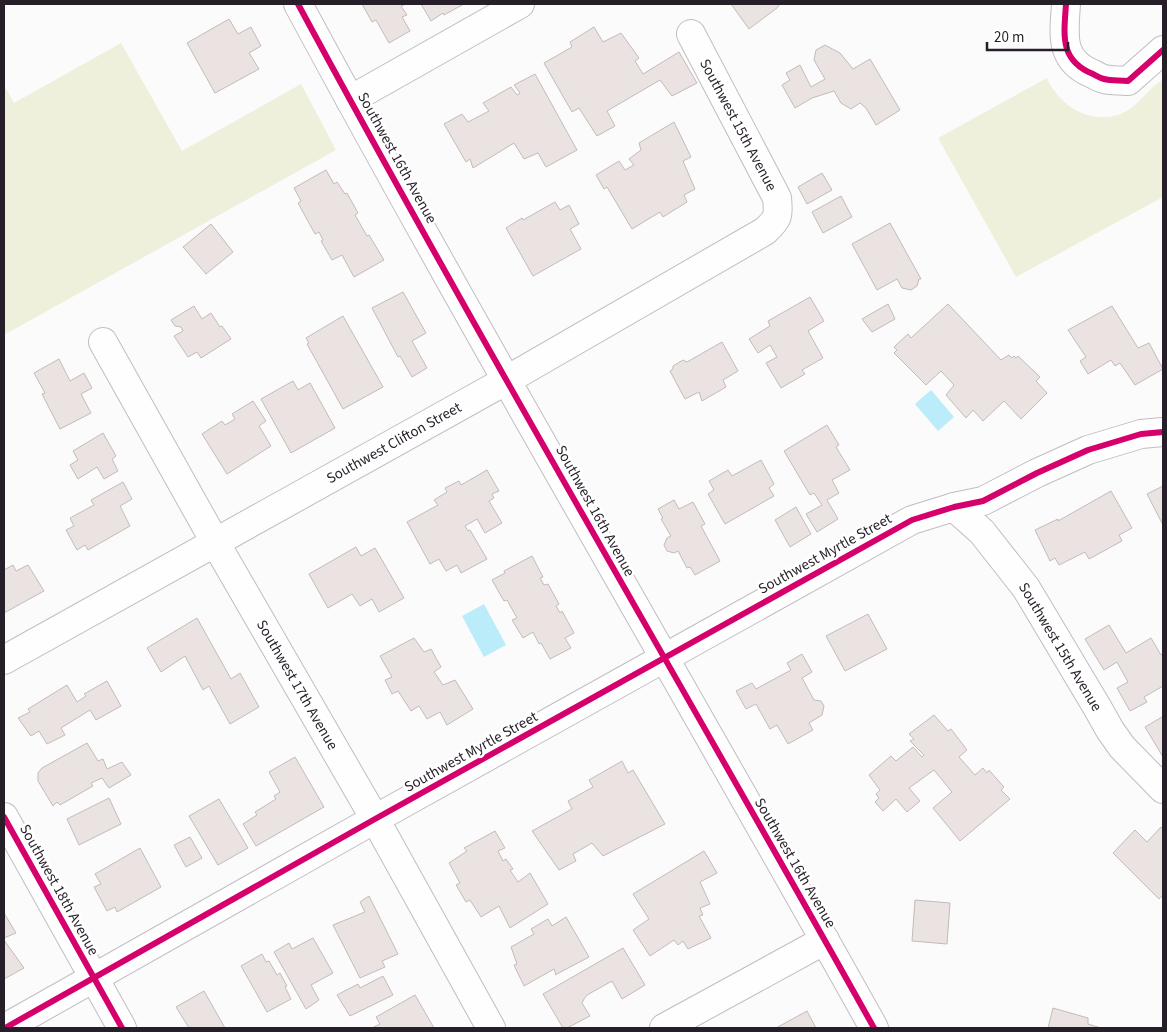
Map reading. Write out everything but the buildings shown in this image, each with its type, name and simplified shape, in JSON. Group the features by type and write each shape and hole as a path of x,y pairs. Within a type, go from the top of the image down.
{"street":[{"name":"Southwest 16th Avenue","path":"298,4 507,380 874,1028"},
{"path":"350,100 520,4"},
{"path":"1066,4 1065,28 1067,48 1071,58 1085,71 1104,79 1128,81 1163,50"},
{"name":"Southwest 15th Avenue","path":"691,34 777,198 777,217"},
{"name":"Southwest Clifton Street","path":"4,660 507,380 765,231 777,217"},
{"name":"Southwest 17th Avenue","path":"103,342 215,542 375,819 491,1028"},
{"name":"Southwest Myrtle Street","path":"5,1028 375,819 912,520 954,507 983,501 1037,473 1088,450 1141,434 1163,432"},
{"name":"Southwest 15th Avenue","path":"954,507 982,532 1026,588 1110,730 1122,747 1163,789"},
{"name":"Southwest 18th Avenue","path":"4,817 122,1028"},
{"path":"664,1028 825,940"}],"green space":[{"path":"121,43 182,151 301,84 336,150 4,335 4,85 14,103"},
{"path":"1047,78 1059,97 1068,105 1087,115 1098,117 1109,117 1125,112 1163,79 1163,197 1016,277 938,138"}],"water":[{"path":"931,390 954,417 938,431 915,404"},
{"path":"484,604 506,645 484,657 462,616"}],"cycle path":[{"path":"298,4 368,133 874,1028"},
{"path":"1066,4 1065,36 1069,54 1074,62 1100,78 1128,81 1163,50"},
{"path":"5,1028 375,819 912,520 954,507 983,501 1037,473 1088,450 1141,434 1163,432"},
{"path":"4,817 122,1028"}]}
